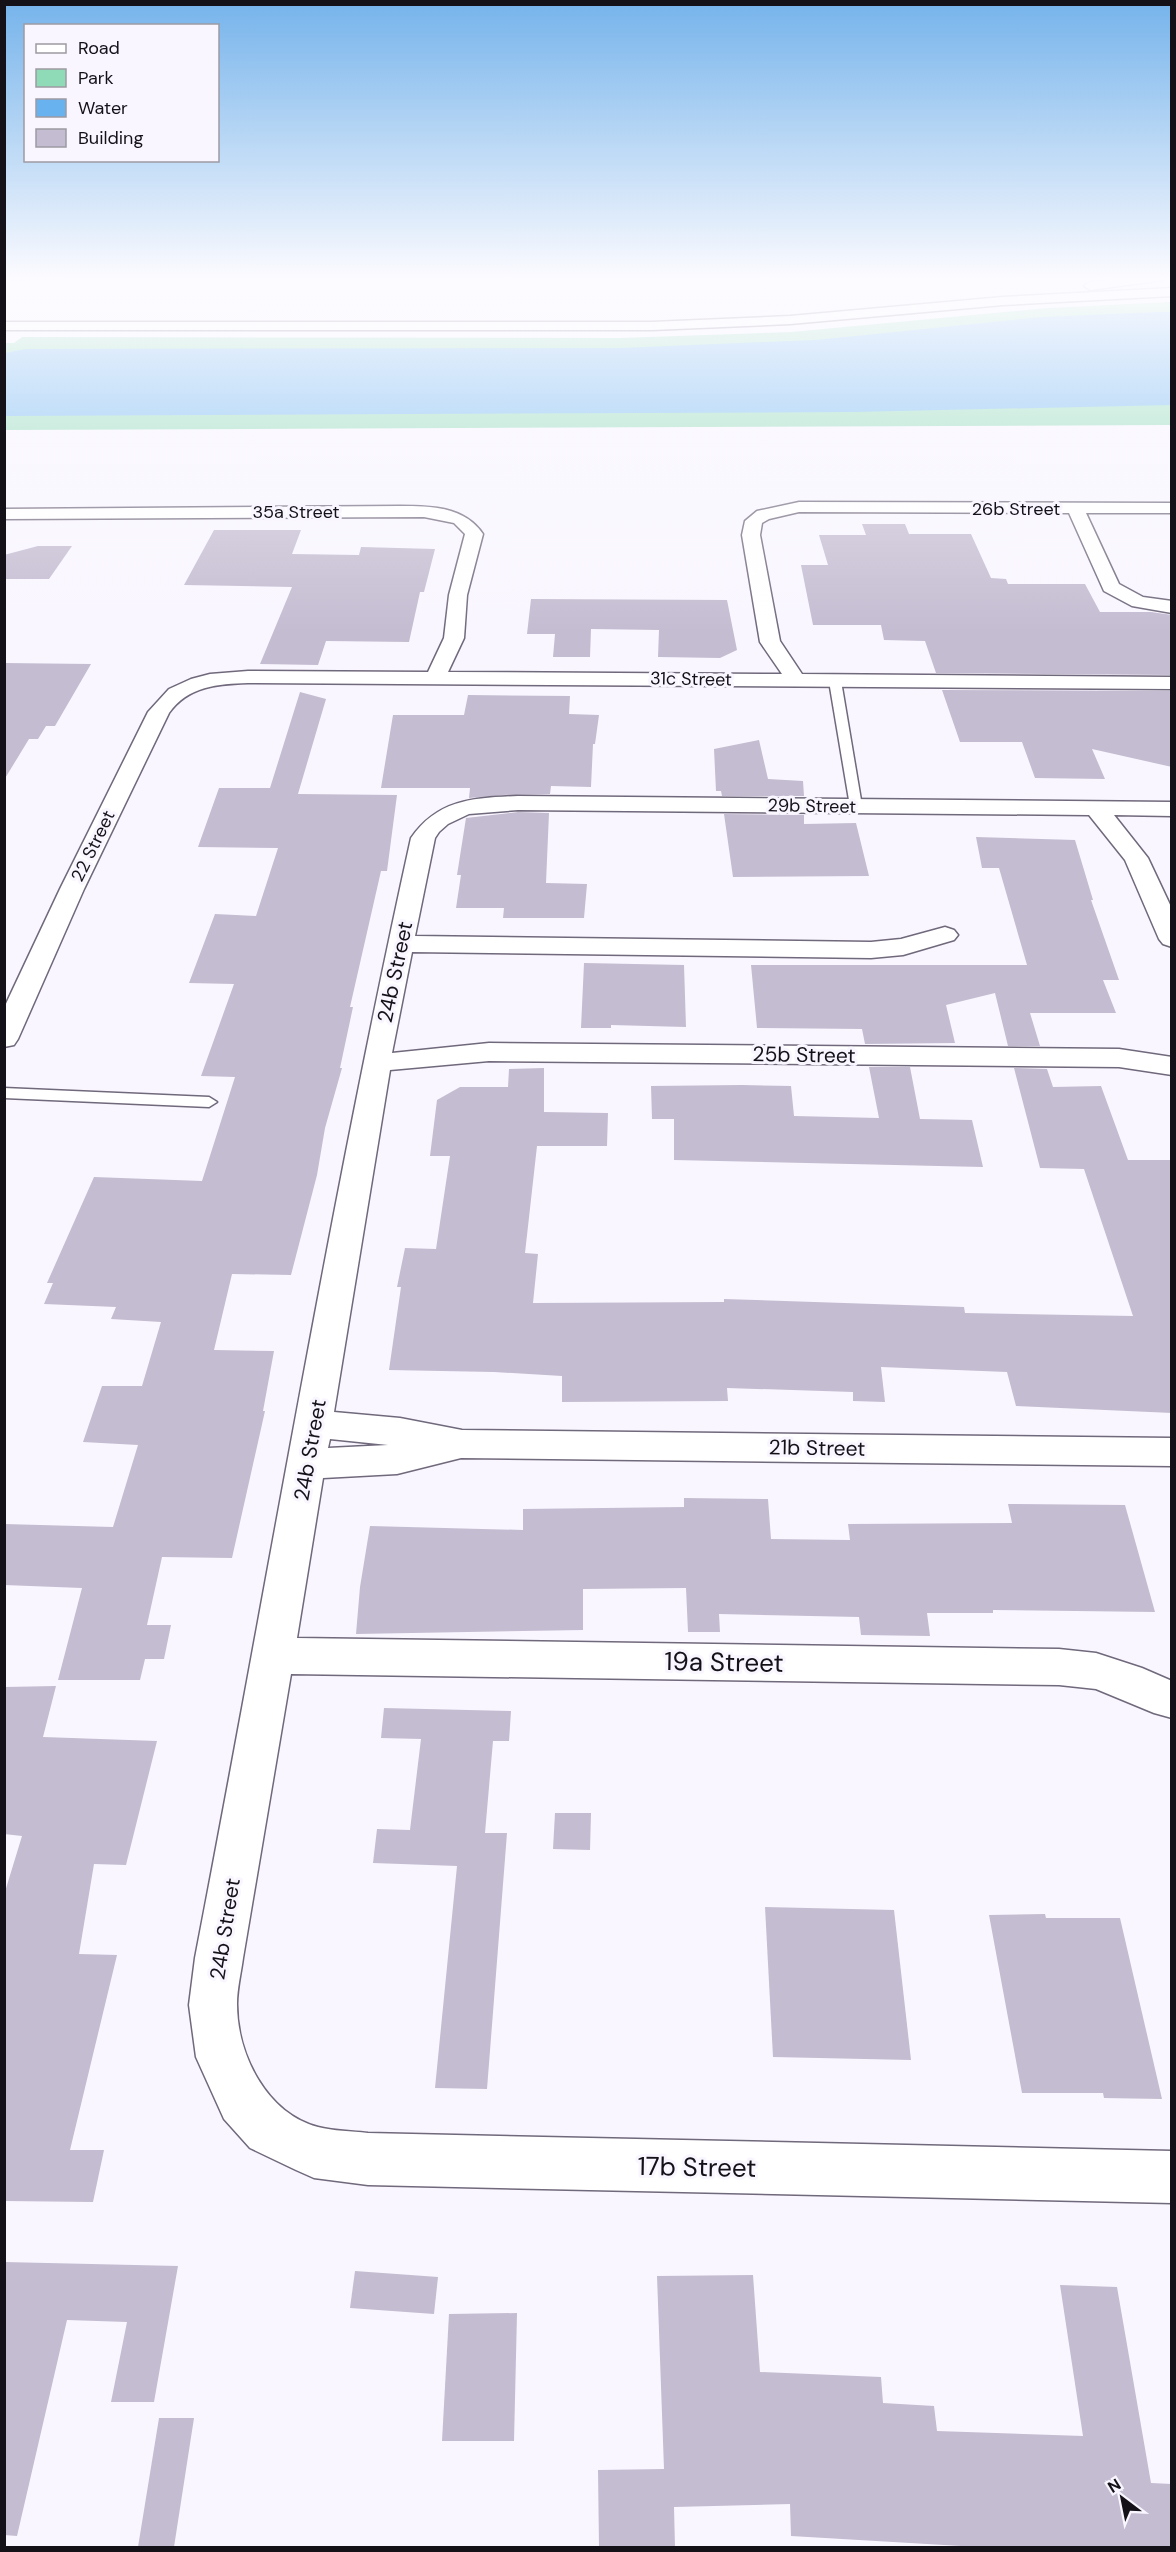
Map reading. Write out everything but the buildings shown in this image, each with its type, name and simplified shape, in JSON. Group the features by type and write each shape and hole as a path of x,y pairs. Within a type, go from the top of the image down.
{"street":[{"name":"26b Street","path":"795,680 786,663 770,642 753,542 760,529 775,517 805,511 860,508 1172,508"},
{"path":"1076,509 1111,586 1126,597 1172,605"},
{"name":"35a Street","path":"4,514 398,511 448,516 466,522 474,534 458,595 454,638 436,677"},
{"name":"35a Street","path":"454,638 466,677"},
{"path":"754,680 770,642"},
{"name":"31c Street","path":"210,680 248,677 466,677 1172,682"},
{"name":"22 Street","path":"4,1039 72,889 159,712 176,692 210,680"},
{"name":"29b Street","path":"453,811 518,802 1172,809"},
{"path":"1134,808 1137,834 1136,858"},
{"path":"1096,809 1136,858 1169,928"},
{"name":"24b Street","path":"242,2101 221,2057 213,2005 219,1958 308,1464 379,1050 423,838 429,827 453,811"},
{"path":"401,944 871,950 903,947 945,935"},
{"name":"25b Street","path":"1119,1058 1172,1049"},
{"name":"25b Street","path":"379,1050 1119,1058 1172,1066"},
{"name":"21b Street","path":"314,1424 400,1432 462,1444 1172,1452"},
{"name":"21b Street","path":"308,1464 397,1459 462,1444"},
{"name":"19a Street","path":"274,1656 1059,1667 1096,1671 1127,1681 1169,1700"},
{"name":"17b Street","path":"242,2101 268,2130 314,2152 368,2159 1172,2177"}],"lane":[{"path":"835,681 856,806"},
{"path":"4,1093 209,1102"}],"green space":[{"path":"5,395 1171,395 1171,425 5,430"}],"water":[{"path":"5,395 1171,395 1171,405 852,412 5,416"}]}
